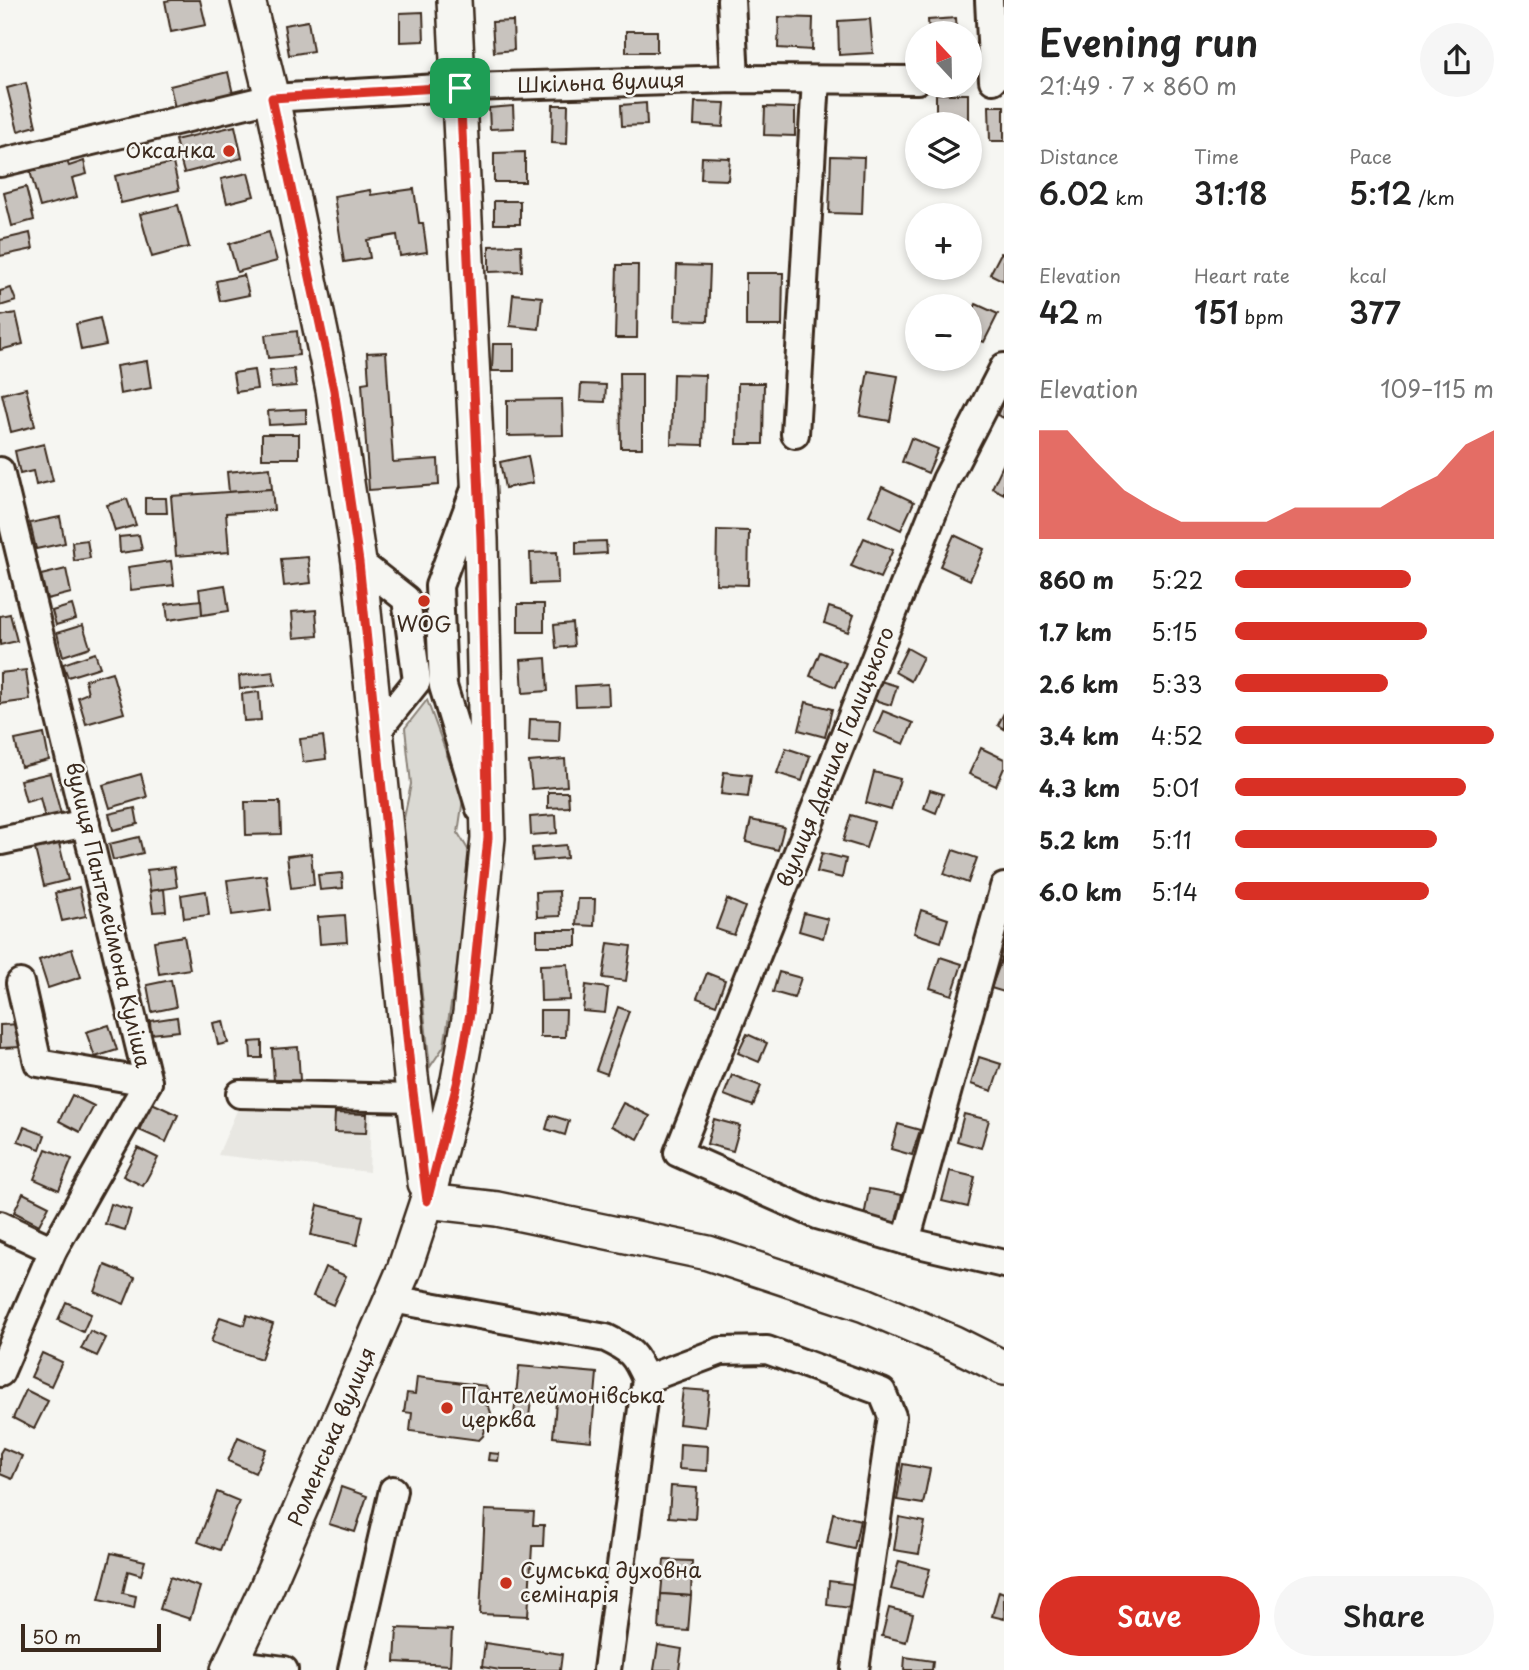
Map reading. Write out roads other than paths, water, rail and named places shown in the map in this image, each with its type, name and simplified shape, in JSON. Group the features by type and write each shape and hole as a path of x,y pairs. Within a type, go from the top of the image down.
{"main road":[{"path":"248,0 272,98 334,390 359,562 427,1201 498,1209 708,1253 865,1305 954,1343 1004,1368"},
{"name":"Роменська вулиця","path":"230,1667 404,1270 427,1201 458,1080 470,1013 488,838 478,481 454,0"},
{"path":"413,1087 424,1094 440,1095 458,1080"}],"street":[{"path":"731,0 735,79"},
{"path":"989,0 989,80"},
{"name":"Шкільна вулиця","path":"0,163 272,98 460,88 735,79 905,80"},
{"path":"795,434 816,80"},
{"name":"вулиця Данила Галицького","path":"906,1241 817,1215 678,1153 946,480 1004,367"},
{"name":"вулиця Пантелеймона Куліша","path":"0,471 148,1082 53,1250 0,1373"},
{"path":"478,481 439,586 443,686 488,838"},
{"path":"359,562 406,599 417,681 376,732"},
{"path":"1,841 86,823"},
{"path":"1004,887 906,1241 1004,1264"},
{"path":"20,983 38,1063 148,1082"},
{"path":"240,1094 413,1087"},
{"path":"0,1225 53,1250"},
{"path":"392,1299 606,1338 637,1358 646,1379 607,1670"},
{"path":"646,1379 721,1351 767,1350 883,1392 892,1416 855,1670"},
{"path":"352,1670 393,1490"},
{"path":"230,1667 284,1670"}],"place":[{"name":"Оксанка","path":"229,151"},
{"name":"WOG","path":"424,601"},
{"name":"Пантелеймонівська церква","path":"447,1408"},
{"name":"Сумська духовна семінарія","path":"506,1583"}]}
